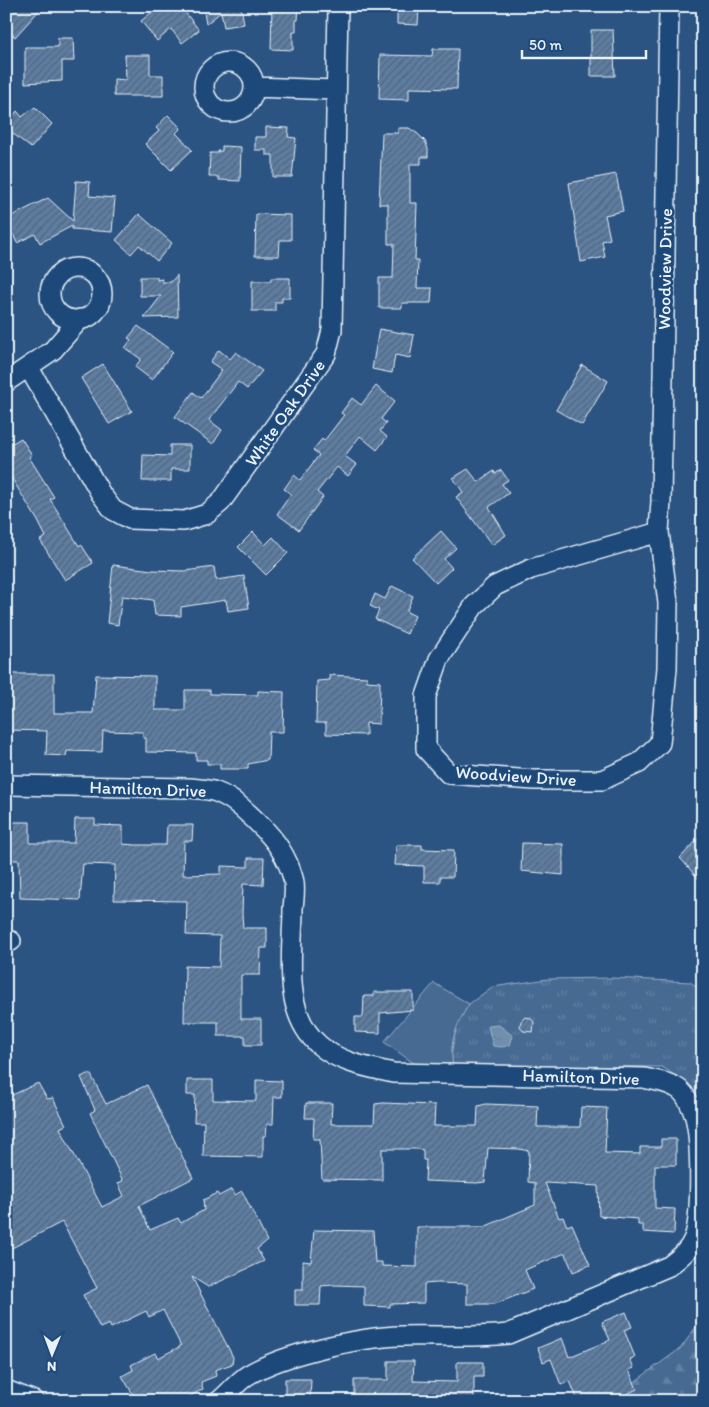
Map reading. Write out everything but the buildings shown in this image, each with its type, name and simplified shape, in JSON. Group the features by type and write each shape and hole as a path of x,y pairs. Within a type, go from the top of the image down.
{"street":[{"name":"White Oak Drive","path":"28,368 100,494 113,510 130,519 184,521 207,514 221,502 326,354 332,330 338,6"},
{"name":"Woodview Drive","path":"659,532 531,569 495,586 474,606 438,659 426,696 426,749 449,774 534,780 602,780 639,763 660,743 667,668 668,603 659,532 662,491 670,6"},
{"path":"254,87 335,90"},
{"path":"6,382 53,350 80,320"},
{"name":"Hamilton Drive","path":"6,785 190,788 216,792 238,805 273,838 286,858 294,879 292,988 295,1008 305,1028 318,1045 338,1057 367,1069 393,1073 644,1078 665,1082 680,1090 690,1103 695,1118 698,1138 699,1220 694,1239 685,1254 669,1266 508,1334 484,1337 400,1336 362,1341 288,1357 272,1362 245,1376 219,1401"},
{"path":"6,1390 34,1401"}],"green space":[{"path":"613,978 690,982 703,991 703,1049 699,1051 703,1055 703,1108 687,1083 662,1067 453,1065 451,1055 457,1024 469,1004 492,987 548,979"},
{"path":"434,983 469,1004 455,1033 452,1049 453,1065 415,1064 384,1042"},
{"path":"703,1317 703,1401 598,1401 615,1396 681,1348"}],"water":[{"path":"499,1025 513,1036 510,1045 502,1047 493,1046 488,1026"}]}
